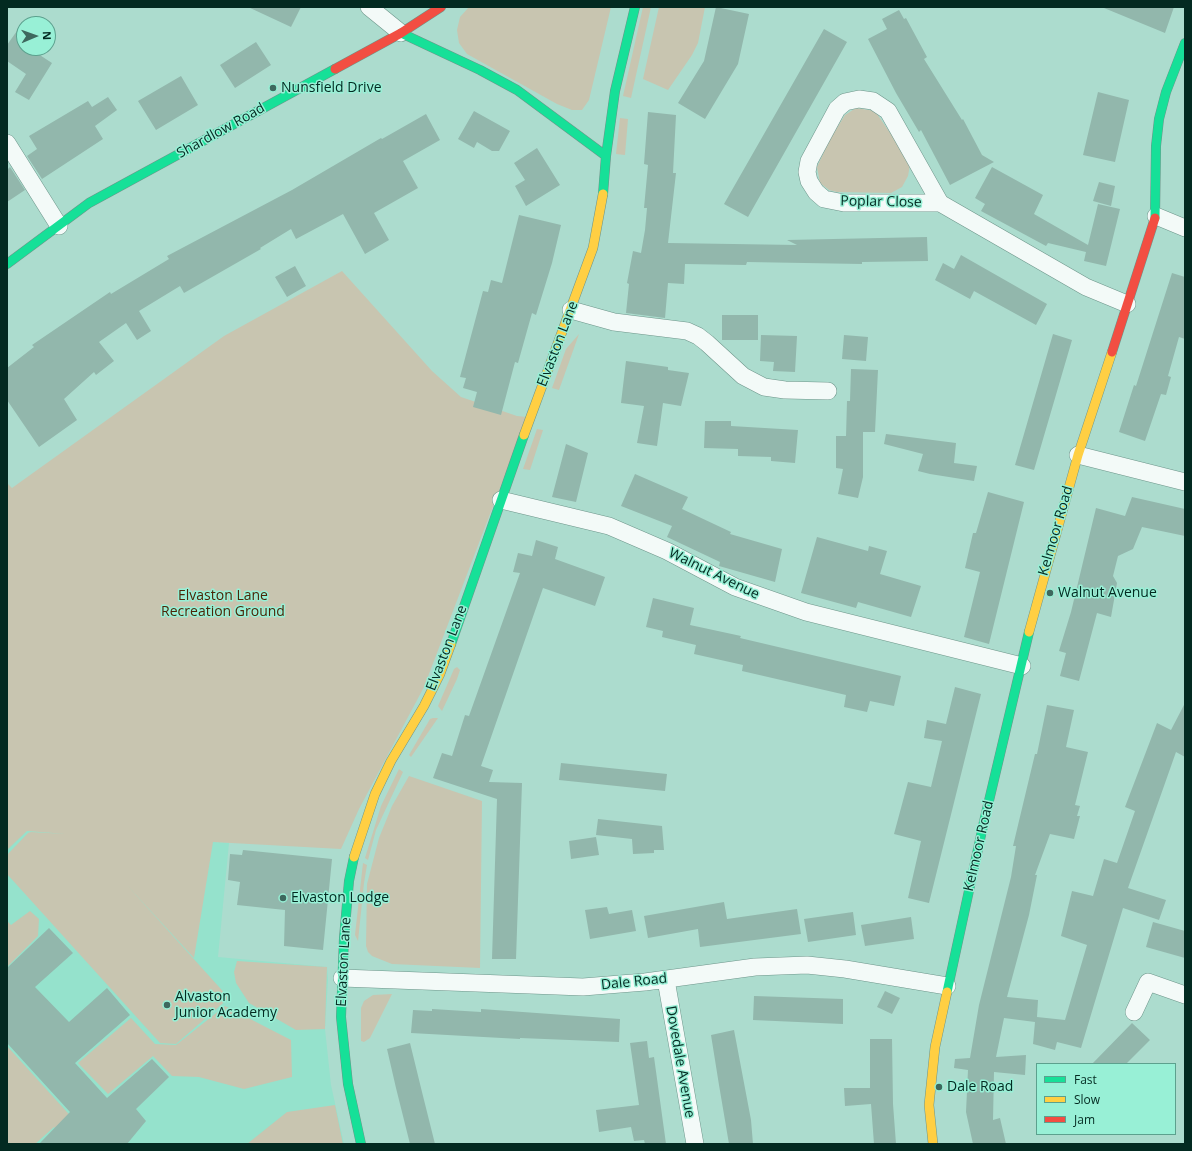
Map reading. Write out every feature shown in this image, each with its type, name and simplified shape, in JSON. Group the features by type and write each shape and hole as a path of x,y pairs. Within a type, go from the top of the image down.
{"street":[{"path":"369,7 401,33 480,70 517,90 606,156"},
{"name":"Shardlow Road","path":"7,264 89,204 401,33 441,7"},
{"name":"Elvaston Lane","path":"361,1144 348,1084 344,1050 342,978 349,881 360,834 371,803 391,762 424,706 440,674 501,500 593,248 600,222 606,156 615,91 635,7"},
{"name":"Kelmoor Road","path":"933,1144 930,1121 930,1090 935,1047 947,986 1035,605 1078,455 1156,216 1156,146 1159,119 1166,92 1185,43"},
{"name":"Poplar Close","path":"940,203 888,111 873,101 859,99 845,102 837,109 809,161 807,172 809,181 816,192 824,199 839,202 940,203 1086,287 1127,304"},
{"path":"7,143 59,226"},
{"path":"1156,216 1185,228"},
{"path":"571,310 614,322 687,331 698,336 707,343 743,376 764,387 785,390 828,390"},
{"path":"1078,455 1185,482"},
{"name":"Walnut Avenue","path":"501,500 609,526 667,551 735,587 806,612 1022,666"},
{"name":"Dale Road","path":"342,978 583,987 666,980 755,967 807,965 845,969 947,986"},
{"name":"Dovedale Avenue","path":"666,980 695,1144"},
{"path":"1134,1012 1148,982 1185,995"}],"shaded area":[{"name":"Alvaston Junior Academy","path":"7,824 229,843 218,957 327,967 328,980 325,1029 331,1085 344,1144 7,1144"}],"green space":[{"path":"469,7 611,7 589,100 582,110 572,110 557,104 467,54 459,43 457,30 460,17"},
{"path":"643,7 651,7 631,98 623,96"},
{"path":"659,7 705,7 698,43 692,55 668,90 643,79"},
{"path":"856,108 875,111 904,153 910,165 908,176 902,187 891,193 837,192 829,190 820,183 817,167 830,139 845,115"},
{"path":"620,118 628,119 625,155 616,154"},
{"name":"Elvaston Lane Recreation Ground","path":"342,271 432,371 461,397 517,416 527,417 424,687 359,809 341,849 213,842 194,958 126,884 229,998 176,1044 160,1043 7,874 7,855 28,833 66,834 27,831 7,850 7,483 12,488 224,336"},
{"path":"579,334 559,390 552,388 566,349"},
{"path":"537,429 543,430 530,470 523,469"},
{"path":"457,667 460,670 457,679 442,711 438,706 454,669"},
{"path":"438,718 411,757 409,755 430,719"},
{"path":"399,769 403,772 376,830 368,860 365,858 381,806"},
{"path":"409,776 482,801 480,968 392,964 372,956 368,952 366,946 367,884 379,838 392,806"},
{"path":"363,863 367,865 358,941 355,935"},
{"path":"30,911 39,919 38,936 7,967 7,921 11,925"},
{"path":"237,961 327,967 325,1029 296,1030 249,1003 236,983 234,972"},
{"path":"392,994 370,1038 364,1042 361,1041 361,1008 364,1001 373,995"},
{"path":"225,1006 291,1040 292,1077 244,1089 199,1077 172,1076 153,1056 108,1094 78,1063 131,1018 155,1044 176,1045"},
{"path":"7,1046 86,1133 69,1144 54,1127 35,1144 7,1144"},
{"path":"335,1105 343,1144 247,1144 287,1112"}],"building":[{"path":"248,7 301,7 291,27"},
{"path":"716,7 749,14 738,64 705,119 678,103 704,61"},
{"path":"1105,7 1174,7 1165,33 1104,8"},
{"path":"899,10 904,19 906,18 927,57 924,59 962,120 963,119 982,155 994,162 950,185 921,130 919,132 896,93 868,39 887,29 882,19"},
{"path":"824,29 847,42 748,217 724,204"},
{"path":"16,32 16,56 41,56 52,63 29,100 15,92 26,74 7,61 7,45"},
{"path":"256,42 271,65 235,88 220,65"},
{"path":"181,76 198,105 156,130 138,101"},
{"path":"1098,92 1129,100 1115,162 1083,155"},
{"path":"108,97 117,110 95,126 103,139 42,179 27,156 37,149 29,136 88,101 92,107"},
{"path":"474,111 510,131 499,151 492,151 477,142 474,148 458,139"},
{"path":"648,112 676,115 673,173 676,173 668,243 797,245 787,240 927,237 928,261 862,262 862,264 747,262 746,265 685,264 684,284 668,283 665,318 626,313 629,284 627,283 633,251 641,253 645,230 647,208 644,208 648,165 644,164"},
{"path":"426,114 440,140 403,161 418,188 374,213 389,240 365,254 343,214 296,239 291,229 260,248 261,249 184,293 180,286 139,311 151,331 137,340 126,323 99,342 114,361 96,375 94,372 64,399 77,420 39,447 7,400 7,368 34,347 32,345 110,292 111,294 169,259 167,256 292,190 381,138 382,139"},
{"path":"537,148 560,185 526,206 515,186 525,180 514,163"},
{"path":"10,167 25,190 7,202 7,170"},
{"path":"992,167 1043,195 1034,214 1088,245 1098,204 1120,209 1106,266 1084,261 1086,252 1048,243 1046,246 981,211 985,204 975,198"},
{"path":"1099,182 1115,186 1111,206 1093,201"},
{"path":"519,215 561,225 552,263 536,315 532,313 518,363 515,362 501,415 473,407 477,392 463,388 466,378 460,377 483,291 488,292 491,280 502,283"},
{"path":"961,255 1047,304 1036,325 974,291 970,299 935,280 943,263 954,269"},
{"path":"295,266 306,286 287,297 275,277"},
{"path":"1172,273 1185,277 1185,339 1179,337 1168,376 1171,377 1166,395 1161,394 1145,441 1119,432 1134,385 1136,386"},
{"path":"722,315 758,315 758,340 722,340"},
{"path":"1053,334 1072,340 1034,470 1015,465"},
{"path":"761,335 797,336 795,372 773,371 774,362 760,361"},
{"path":"844,335 868,337 866,361 842,359"},
{"path":"626,361 668,367 668,370 689,373 681,406 663,403 657,446 637,443 644,406 621,403"},
{"path":"851,369 878,370 875,432 863,432 863,477 858,498 838,494 843,469 836,468 836,436 846,436 847,401 850,401"},
{"path":"705,421 731,421 731,426 798,430 795,463 771,461 771,457 738,456 738,449 704,448"},
{"path":"886,434 956,443 954,463 977,466 974,481 918,471 923,454 884,444"},
{"path":"566,444 588,453 576,502 552,497"},
{"path":"635,474 688,497 682,509 731,532 730,534 782,549 775,582 719,566 720,562 667,537 672,526 621,506"},
{"path":"988,492 1024,502 989,644 964,637 980,572 965,568 973,533 976,533"},
{"path":"1132,497 1185,509 1185,536 1142,527 1133,549 1118,556 1113,576 1117,583 1111,617 1097,613 1079,681 1060,676 1066,653 1059,651 1071,612 1096,508 1125,516"},
{"path":"817,537 868,551 869,546 887,551 880,574 921,586 911,617 858,602 856,608 801,593"},
{"path":"536,540 558,547 555,559 605,577 595,606 543,588 481,766 493,770 489,782 522,783 516,959 492,959 497,799 433,778 442,753 452,756 465,715 469,716 520,573 513,572 518,553 532,556"},
{"path":"653,598 694,608 690,625 741,636 740,638 901,676 894,706 870,701 867,712 844,707 846,695 742,671 743,665 694,654 696,645 662,637 663,631 646,627"},
{"path":"955,687 981,694 929,903 908,898 921,841 894,834 908,782 931,787 942,741 924,738 927,720 946,724"},
{"path":"1185,703 1185,757 1176,752 1128,888 1166,900 1159,920 1123,908 1081,1048 1057,1042 1055,1050 1033,1044 1035,1022 1004,1018 996,1057 1026,1055 1025,1075 994,1072 993,1120 1000,1118 1006,1144 973,1144 966,1112 968,1070 954,1068 955,1059 970,1058 979,1005 1011,877 1016,846 1013,846 1035,754 1037,754 1047,705 1074,710 1066,747 1088,752 1075,805 1080,806 1077,816 1080,816 1074,839 1050,834 1035,875 1037,875 1029,915 1007,997 1038,1000 1037,1017 1065,1020 1087,945 1061,936 1072,891 1093,896 1104,859 1117,863 1135,811 1125,807 1157,723 1171,730"},
{"path":"561,763 667,774 665,791 559,780"},
{"path":"598,819 662,826 664,850 654,850 654,853 633,854 632,839 596,835"},
{"path":"596,837 599,855 571,859 569,841"},
{"name":"Elvaston Lodge","path":"243,850 332,859 323,950 284,946 285,910 237,905 240,882 228,880 230,854 242,855"},
{"path":"724,902 727,919 797,909 801,934 700,947 698,929 648,938 644,916"},
{"path":"607,907 609,914 632,910 636,931 590,939 585,910"},
{"path":"853,912 856,935 808,942 804,919"},
{"path":"911,917 914,939 865,946 861,925"},
{"path":"1153,922 1185,931 1185,958 1146,947"},
{"path":"49,928 73,953 35,987 69,1022 107,988 130,1015 75,1063 107,1098 152,1059 169,1077 136,1109 146,1121 127,1144 39,1144 70,1112 7,1043 7,968"},
{"path":"885,991 900,998 892,1014 877,1007"},
{"path":"754,996 843,999 843,1024 753,1020"},
{"path":"432,1009 481,1012 481,1009 620,1019 619,1042 520,1039 411,1033 413,1010 432,1011"},
{"path":"1132,1023 1150,1040 1127,1063 1093,1063"},
{"path":"734,1030 751,1120 753,1144 729,1144 719,1085 711,1035"},
{"path":"870,1039 892,1039 893,1104 896,1144 874,1144 871,1104 845,1106 844,1088 870,1088"},
{"path":"647,1041 649,1058 654,1057 666,1144 645,1144 644,1140 634,1141 631,1127 599,1132 596,1110 639,1105 630,1043"},
{"path":"410,1043 435,1144 410,1144 396,1088 387,1049"}],"traffic: fast":[{"path":"603,194 606,156 615,91 635,7"},
{"path":"401,33 480,70 517,90 606,156"},
{"path":"1155,218 1156,146 1159,119 1166,92 1185,43"},
{"path":"7,264 89,203 335,69"},
{"path":"451,644 524,435"},
{"path":"947,992 983,826 1029,632"},
{"path":"354,857 349,881 344,938 341,1017 348,1084 361,1144"}],"traffic: slow":[{"path":"524,435 593,248 603,194"},
{"path":"1029,632 1078,455 1112,352"},
{"path":"354,857 375,794 391,761 424,706 440,674 451,644"},
{"path":"933,1144 929,1105 935,1047 947,992"}],"traffic: jam":[{"path":"335,69 401,33 441,7"},
{"path":"1112,352 1155,218"}],"place":[{"name":"Nunsfield Drive","path":"273,88"},
{"name":"Walnut Avenue","path":"1050,593"},
{"name":"Elvaston Lodge","path":"283,898"},
{"name":"Alvaston Junior Academy","path":"167,1005"},
{"name":"Dale Road","path":"939,1087"}]}
